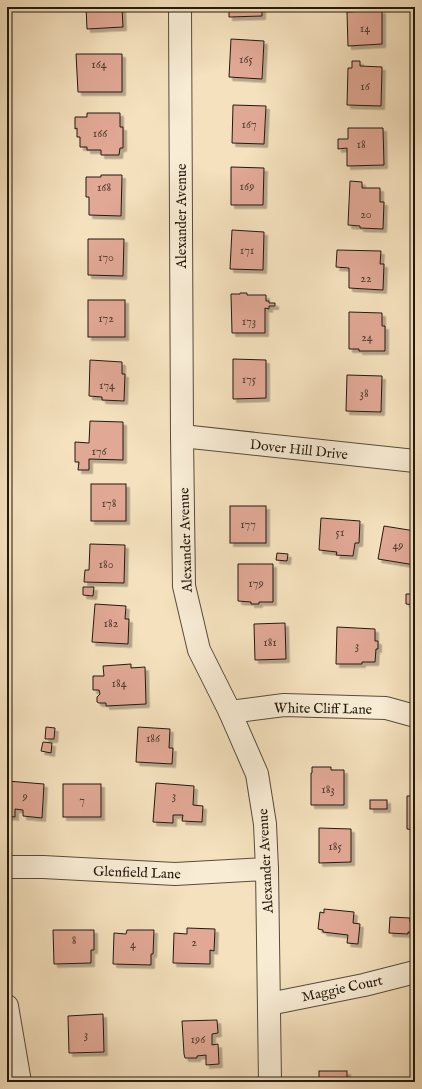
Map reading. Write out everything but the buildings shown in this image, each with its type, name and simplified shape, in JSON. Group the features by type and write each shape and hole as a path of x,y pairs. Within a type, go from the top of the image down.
{"street":[{"name":"Alexander Avenue","path":"180,7 184,586 199,650 230,712 257,774 265,824 267,870 270,1082"},
{"name":"Dover Hill Drive","path":"182,436 415,461"},
{"name":"White Cliff Lane","path":"230,712 284,705 386,708 415,716"},
{"name":"Glenfield Lane","path":"7,867 43,867 175,874 267,870"},
{"name":"Maggie Court","path":"269,1004 364,985 415,972"},
{"path":"7,1006 20,1082"}]}
